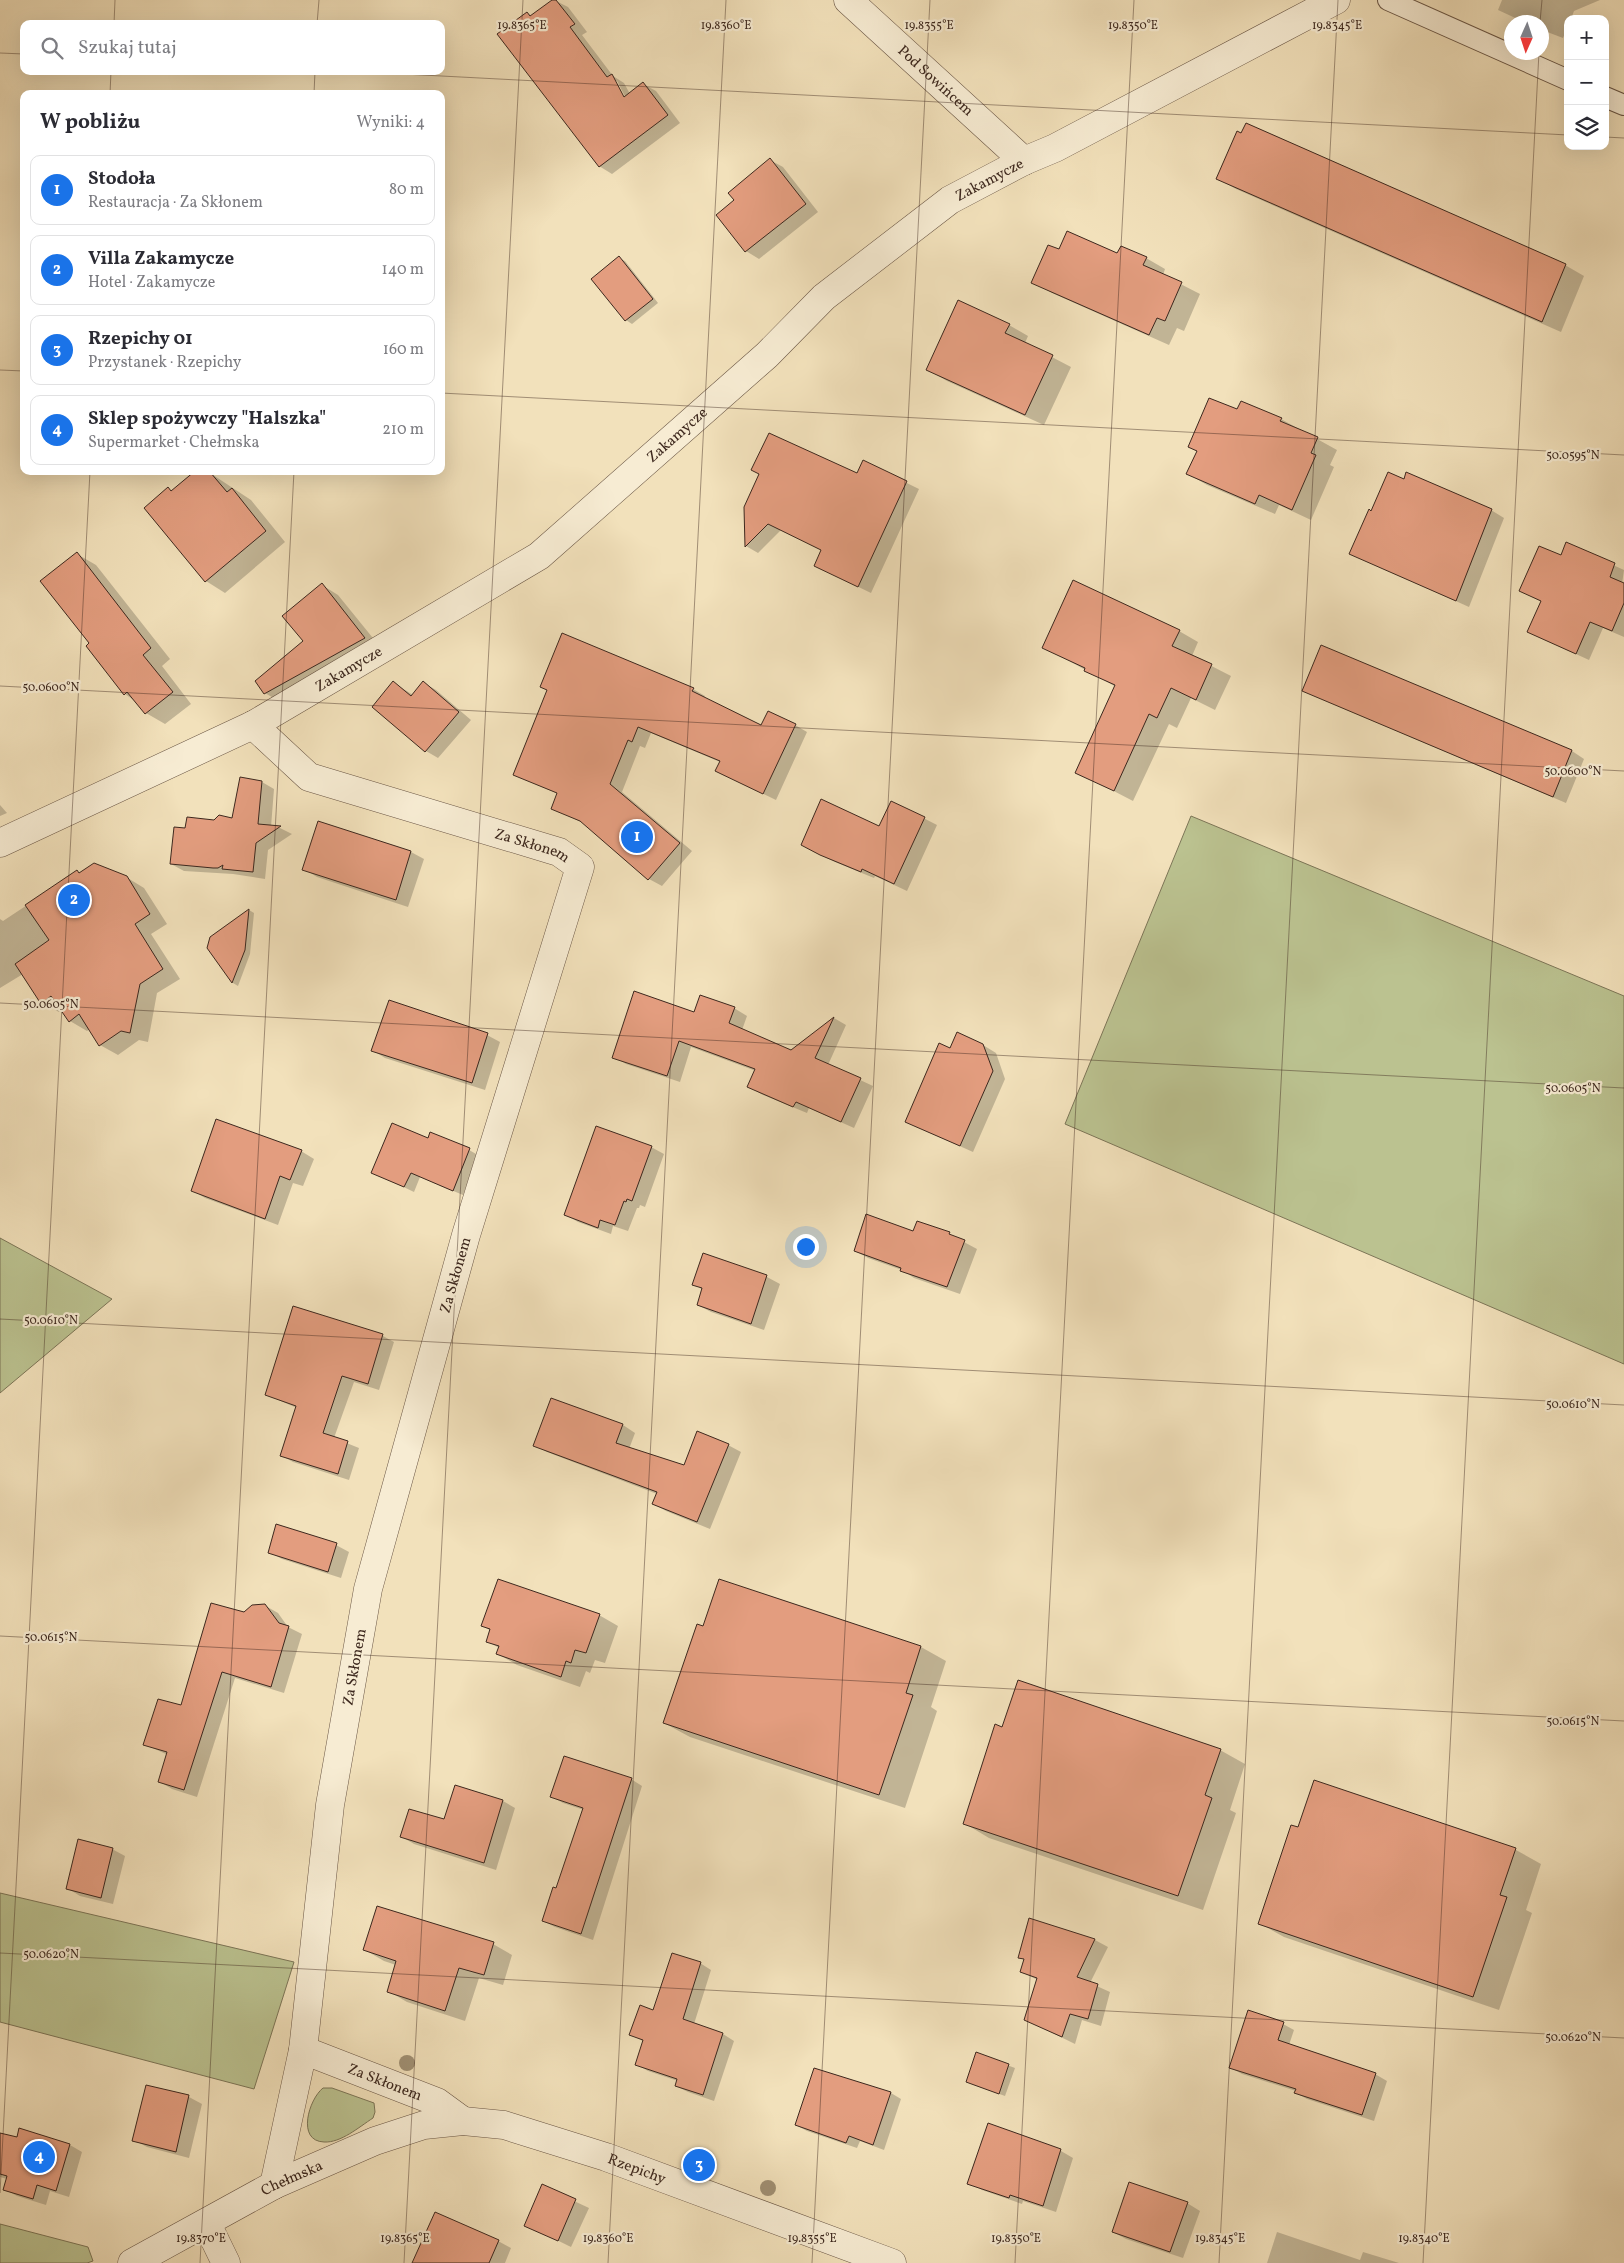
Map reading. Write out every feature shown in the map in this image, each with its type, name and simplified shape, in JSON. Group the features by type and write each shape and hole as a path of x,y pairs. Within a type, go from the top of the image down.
{"street":[{"name":"Pod Sowińcem","path":"848,0 1024,160"},
{"name":"Zakamycze","path":"0,843 253,725 539,556 767,355 824,297 950,200 1024,160 1055,148 1336,0"},
{"name":"Za Skłonem","path":"253,725 309,776 558,852 580,867 466,1235 368,1589 330,1805 303,2050 274,2185"},
{"name":"Za Skłonem","path":"303,2050 437,2102 463,2120"},
{"name":"Chełmska","path":"132,2263 207,2224 274,2185 375,2141 424,2125 463,2120"},
{"name":"Rzepichy","path":"463,2120 504,2125 606,2156 892,2263"},
{"path":"207,2224 226,2263"}],"lane":[{"path":"1388,0 1564,78"},
{"path":"1609,99 1624,106"}],"green space":[{"path":"1191,816 1624,996 1624,1364 1065,1124"},
{"path":"0,1238 112,1299 0,1393"},
{"path":"0,1893 294,1962 254,2089 0,2022"},
{"path":"323,2088 332,2088 374,2103 375,2112 373,2118 350,2134 337,2140 324,2142 315,2140 310,2135 308,2119 313,2101"},
{"path":"0,2224 88,2247 93,2261 87,2263 0,2263"}],"building":[{"path":"552,0 556,0 575,24 570,27 607,77 612,74 624,97 643,82 668,115 599,167 497,34 527,12 530,16"},
{"path":"1246,123 1566,264 1542,322 1216,179 1237,131 1241,133"},
{"path":"770,158 806,204 745,252 716,215 734,200 728,193"},
{"path":"1067,231 1117,253 1121,246 1147,257 1143,265 1182,282 1165,321 1157,318 1149,335 1031,283 1048,245 1059,249"},
{"path":"619,256 653,299 625,321 591,279"},
{"path":"958,300 1010,324 1005,333 1053,355 1025,415 926,370"},
{"path":"1209,398 1237,409 1241,401 1282,418 1280,421 1318,437 1311,453 1316,455 1292,510 1259,495 1255,504 1186,474 1197,451 1188,447"},
{"path":"769,433 857,473 863,460 907,481 858,587 814,566 821,550 768,524 745,547 744,507 759,474 751,470"},
{"path":"1388,472 1404,479 1406,472 1492,509 1456,601 1349,554"},
{"path":"190,475 213,475 227,492 232,488 266,531 205,582 144,508 168,487 171,491"},
{"path":"1566,542 1615,563 1610,577 1624,583 1624,603 1612,631 1590,622 1576,654 1527,632 1541,601 1519,591 1539,546 1561,555"},
{"path":"77,552 151,648 143,655 173,692 145,714 127,692 124,695 86,646 89,643 40,581"},
{"path":"1073,580 1180,630 1172,646 1212,664 1196,700 1171,688 1157,718 1149,714 1114,791 1075,773 1115,685 1084,671 1085,668 1042,648"},
{"path":"322,583 365,638 264,694 255,681 303,641 282,616"},
{"path":"562,633 694,688 692,691 761,725 768,711 796,724 763,794 715,771 720,761 638,727 632,742 628,740 610,784 680,843 648,880 580,821 551,809 557,793 513,775 547,690 540,687"},
{"path":"1321,645 1572,750 1553,797 1302,691"},
{"path":"393,681 411,696 423,681 459,712 425,752 372,707"},
{"path":"240,777 262,781 258,824 281,826 256,843 253,872 222,869 223,865 213,868 170,864 174,827 185,828 187,817 214,820 219,815 232,818"},
{"path":"821,799 879,826 891,801 925,817 894,884 862,869 861,872 820,855 801,845"},
{"path":"318,821 411,851 396,900 302,870"},
{"path":"94,863 127,876 150,914 135,924 163,969 140,984 130,1033 121,1031 99,1046 79,1014 69,1022 51,996 41,1004 15,964 49,940 25,905 77,870 79,873"},
{"path":"249,909 245,950 232,983 207,948 210,937"},
{"path":"634,991 694,1012 700,995 735,1007 729,1023 791,1050 834,1017 815,1058 861,1078 841,1122 796,1102 793,1107 747,1087 755,1069 679,1041 667,1076 612,1058"},
{"path":"389,1000 488,1033 472,1083 371,1051"},
{"path":"957,1032 983,1044 993,1071 960,1146 905,1122 939,1043 950,1048"},
{"path":"216,1119 302,1150 290,1180 280,1176 265,1219 191,1191"},
{"path":"392,1123 428,1138 430,1132 470,1148 453,1191 411,1173 404,1187 371,1173"},
{"path":"596,1126 652,1146 632,1201 627,1199 626,1202 624,1201 615,1225 600,1220 598,1228 564,1215"},
{"path":"866,1214 913,1231 917,1221 950,1232 949,1234 965,1240 947,1287 900,1271 901,1268 854,1251"},
{"path":"703,1253 767,1275 751,1324 697,1305 702,1288 692,1285"},
{"path":"293,1306 383,1334 368,1384 342,1376 323,1433 348,1441 338,1474 280,1456 296,1406 265,1395"},
{"path":"551,1398 623,1424 616,1443 684,1465 697,1431 729,1444 697,1522 652,1504 657,1492 533,1446"},
{"path":"276,1524 337,1543 328,1572 268,1553"},
{"path":"498,1579 600,1614 586,1653 575,1650 571,1663 566,1661 561,1677 496,1654 499,1646 486,1642 490,1629 481,1626"},
{"path":"719,1579 921,1646 906,1693 913,1695 879,1795 663,1723 697,1624 703,1626"},
{"path":"211,1603 244,1612 252,1605 265,1604 279,1623 289,1626 271,1687 222,1672 184,1790 158,1782 167,1752 143,1745 158,1699 181,1705"},
{"path":"1018,1680 1221,1749 1205,1795 1212,1798 1178,1896 963,1824 995,1724 1002,1727"},
{"path":"564,1756 632,1778 581,1934 542,1921 553,1887 556,1888 583,1808 550,1797"},
{"path":"1314,1780 1516,1848 1500,1895 1507,1897 1473,1997 1258,1924 1291,1825 1298,1827"},
{"path":"455,1785 503,1800 484,1863 400,1837 409,1809 444,1819"},
{"path":"78,1839 113,1848 101,1898 66,1889"},
{"path":"377,1906 494,1942 484,1975 459,1968 445,2011 387,1992 396,1961 363,1950"},
{"path":"1029,1918 1095,1939 1077,1977 1098,1984 1088,2019 1070,2014 1062,2037 1024,2020 1037,1978 1020,1972 1024,1959 1018,1958"},
{"path":"672,1953 701,1962 683,2019 723,2033 703,2095 675,2086 677,2079 635,2065 643,2040 629,2035 640,2005 653,2010"},
{"path":"1248,2010 1284,2022 1278,2040 1376,2073 1362,2115 1294,2093 1296,2089 1229,2068"},
{"path":"976,2052 1009,2064 999,2094 966,2082"},
{"path":"814,2068 891,2092 873,2145 849,2136 846,2143 795,2125"},
{"path":"146,2085 189,2095 176,2152 132,2141"},
{"path":"988,2123 1061,2149 1043,2206 1010,2195 1009,2198 967,2184"},
{"path":"19,2128 70,2144 56,2191 37,2185 33,2199 3,2190 7,2176 0,2174 0,2133 17,2137"},
{"path":"1129,2182 1188,2202 1170,2252 1112,2232"},
{"path":"542,2184 576,2199 558,2241 524,2226"},
{"path":"435,2212 499,2240 489,2263 412,2263"}],"place":[{"name":"Stodoła","path":"637,837"},
{"name":"Villa Zakamycze","path":"74,900"},
{"name":"Sklep spożywczy \"Halszka\"","path":"39,2157"},
{"name":"Rzepichy 01","path":"699,2165"}]}
